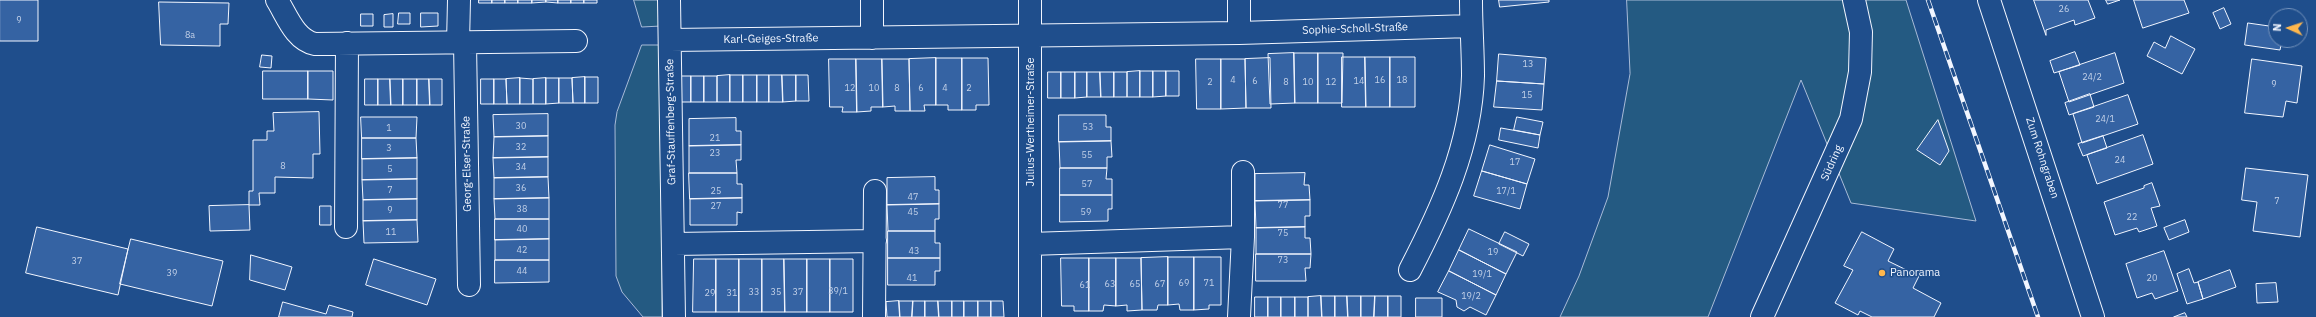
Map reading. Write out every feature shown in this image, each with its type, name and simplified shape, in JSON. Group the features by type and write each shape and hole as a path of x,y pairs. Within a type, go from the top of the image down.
{"street":[{"path":"277,0 300,37 306,42 462,43 576,41"},
{"name":"Georg-Elser-Straße","path":"459,0 462,43 469,285"},
{"name":"Graf-Stauffenberg-Straße","path":"669,0 674,317"},
{"path":"872,0 872,38"},
{"name":"Julius-Wertheimer-Straße","path":"1030,0 1032,36 1030,317"},
{"path":"1239,0 1239,33"},
{"path":"1410,270 1435,222 1461,151 1467,122 1473,76 1471,0"},
{"name":"Südring","path":"1762,317 1851,119 1860,72 1861,32 1854,0"},
{"name":"Zum Rohngraben","path":"1989,0 2092,317"},
{"name":"Sophie-Scholl-Straße","path":"1032,36 1239,33 1471,26"},
{"name":"Karl-Geiges-Straße","path":"670,40 1032,36"},
{"path":"346,227 347,43"},
{"path":"1239,317 1243,237 1243,172"},
{"path":"874,317 875,190"},
{"path":"1030,244 1243,237"},
{"path":"674,244 875,241"}],"shaded area":[{"path":"634,0 662,0 661,26 642,27"},
{"path":"1627,0 1906,0 1976,221 1851,203 1801,80 1708,317 1560,317 1579,276 1608,197 1630,74"},
{"path":"642,45 662,45 662,317 643,317 622,292 616,276 615,125 617,112"}],"building":[{"path":"0,0 38,0 38,41 0,41"},
{"path":"479,0 492,0 492,3 479,3"},
{"path":"492,0 505,0 505,3 492,3"},
{"path":"505,0 518,0 518,3 505,3"},
{"path":"518,0 532,0 532,3 518,3"},
{"path":"532,0 546,0 546,2 532,3"},
{"path":"546,0 558,0 558,3 546,2"},
{"path":"558,0 571,0 571,3 558,3"},
{"path":"571,0 584,0 584,3 571,3"},
{"path":"584,0 597,0 597,3 584,3"},
{"path":"1499,0 1549,0 1549,2 1500,7"},
{"path":"2034,0 2088,0 2095,18 2075,25 2074,20 2046,30 2046,35"},
{"path":"2106,0 2120,0 2108,4"},
{"path":"2134,0 2184,0 2189,13 2143,28"},
{"path":"159,2 229,3 228,24 220,24 220,46 161,45"},
{"path":"2224,8 2231,24 2220,29 2213,13"},
{"path":"399,13 410,13 410,24 398,24"},
{"path":"421,13 438,13 438,26 421,27"},
{"path":"361,14 373,14 373,26 361,26"},
{"path":"393,14 393,27 384,27 384,15"},
{"path":"2248,23 2268,26 2268,48 2280,48 2280,50 2245,45"},
{"path":"2171,36 2195,49 2182,74 2147,56 2154,42 2165,48"},
{"path":"2075,52 2080,65 2054,73 2050,61"},
{"path":"1294,53 1318,53 1318,103 1295,103"},
{"path":"1294,53 1295,103 1270,104 1268,54"},
{"path":"1318,53 1343,53 1342,103 1318,103"},
{"path":"2115,53 2124,83 2069,102 2059,72"},
{"path":"1499,54 1546,58 1544,84 1497,81"},
{"path":"262,55 272,56 271,68 260,67"},
{"path":"1342,57 1365,57 1366,107 1342,107"},
{"path":"1365,57 1390,57 1390,107 1366,107"},
{"path":"1390,57 1415,57 1415,107 1390,107"},
{"path":"936,58 936,105 924,105 925,111 910,111 909,59"},
{"path":"936,58 962,58 962,110 948,110 948,105 936,105"},
{"path":"962,58 988,58 989,105 976,105 976,110 962,110"},
{"path":"1270,58 1271,108 1246,108 1245,59"},
{"path":"829,59 856,59 857,112 842,112 843,107 830,107"},
{"path":"856,59 882,59 883,107 871,107 871,111 857,112"},
{"path":"882,59 909,59 910,111 895,111 895,106 883,107"},
{"path":"1196,59 1221,59 1221,109 1197,109"},
{"path":"1221,59 1245,59 1246,108 1221,109"},
{"path":"2252,59 2302,66 2297,103 2286,101 2283,117 2245,113"},
{"path":"263,71 308,71 308,99 263,99"},
{"path":"308,71 333,71 333,100 308,99"},
{"path":"1140,71 1140,97 1127,97 1127,72"},
{"path":"1140,71 1153,71 1153,97 1140,97"},
{"path":"1153,71 1166,71 1166,96 1153,97"},
{"path":"1166,71 1179,71 1179,96 1166,96"},
{"path":"1048,72 1061,72 1061,98 1048,98"},
{"path":"1061,72 1075,72 1075,98 1061,98"},
{"path":"1075,72 1087,72 1087,97 1075,98"},
{"path":"1087,72 1100,72 1101,97 1087,97"},
{"path":"1100,72 1114,72 1114,97 1101,97"},
{"path":"1114,72 1127,72 1127,97 1114,97"},
{"path":"730,75 730,102 717,102 717,76"},
{"path":"730,75 743,75 743,102 730,102"},
{"path":"743,75 757,75 757,102 743,102"},
{"path":"757,75 769,75 769,102 757,102"},
{"path":"769,75 782,75 783,102 769,102"},
{"path":"782,75 796,75 796,101 783,102"},
{"path":"796,75 808,75 809,101 796,101"},
{"path":"678,76 691,76 691,102 678,102"},
{"path":"691,76 704,76 704,102 691,102"},
{"path":"704,76 717,76 717,102 704,102"},
{"path":"585,77 598,77 598,103 585,103"},
{"path":"585,77 585,103 573,103 572,78"},
{"path":"520,78 520,104 507,104 506,79"},
{"path":"520,78 533,79 533,104 520,104"},
{"path":"546,78 546,104 533,104 533,79"},
{"path":"546,78 559,78 559,103 546,104"},
{"path":"559,78 572,78 573,103 559,103"},
{"path":"365,79 378,79 378,105 365,105"},
{"path":"378,79 390,79 391,105 378,105"},
{"path":"390,79 403,79 403,105 391,105"},
{"path":"403,79 417,79 417,105 403,105"},
{"path":"417,79 429,79 430,105 417,105"},
{"path":"429,79 442,79 442,105 430,105"},
{"path":"481,79 494,79 494,104 481,104"},
{"path":"494,79 506,79 507,104 494,104"},
{"path":"1497,81 1544,84 1542,110 1494,107"},
{"path":"2090,94 2094,107 2069,115 2065,103"},
{"path":"2128,95 2138,124 2082,143 2073,114"},
{"path":"319,112 320,154 313,154 313,178 275,177 275,193 259,193 260,205 249,205 249,191 253,191 253,140 267,140 267,131 274,131 273,113"},
{"path":"548,114 548,136 494,137 493,115"},
{"path":"1059,115 1106,115 1106,127 1111,127 1111,141 1059,142"},
{"path":"361,117 417,117 416,138 362,138"},
{"path":"1517,117 1543,122 1540,135 1514,130"},
{"path":"736,118 736,131 741,131 741,145 689,146 689,119"},
{"path":"1938,120 1949,151 1940,165 1917,150"},
{"path":"1501,128 1540,135 1538,148 1499,140"},
{"path":"2143,135 2153,164 2097,184 2087,155"},
{"path":"548,136 548,157 493,158 494,137"},
{"path":"2103,136 2107,148 2083,156 2078,144"},
{"path":"362,138 416,138 417,158 362,159"},
{"path":"1111,141 1112,157 1107,157 1107,168 1060,168 1059,142"},
{"path":"741,145 741,160 736,160 737,173 689,173 689,146"},
{"path":"1490,145 1535,159 1527,184 1482,171"},
{"path":"548,157 548,177 494,178 493,158"},
{"path":"417,158 417,179 362,180 362,159"},
{"path":"1060,168 1107,168 1106,179 1112,179 1112,195 1060,195"},
{"path":"2246,168 2308,175 2300,237 2253,231 2257,202 2242,200"},
{"path":"1482,171 1527,184 1520,209 1474,196"},
{"path":"689,173 737,173 737,184 742,184 742,198 690,199"},
{"path":"1305,173 1304,185 1309,185 1310,200 1255,201 1255,174"},
{"path":"548,177 549,198 494,199 494,178"},
{"path":"935,177 935,190 939,190 939,204 887,205 887,178"},
{"path":"417,179 417,199 363,200 362,180"},
{"path":"2152,183 2160,206 2151,208 2157,226 2139,232 2137,228 2115,235 2104,202 2144,188 2144,186"},
{"path":"1060,195 1112,195 1112,209 1108,209 1108,221 1060,222"},
{"path":"549,198 549,219 495,219 494,199"},
{"path":"742,198 742,213 737,212 737,225 690,225 690,199"},
{"path":"417,199 417,220 363,221 363,200"},
{"path":"1310,200 1310,216 1305,216 1305,227 1256,228 1255,201"},
{"path":"939,204 939,219 935,219 935,231 888,231 887,205"},
{"path":"249,205 250,230 210,231 209,206"},
{"path":"320,206 331,206 331,225 320,225"},
{"path":"495,219 549,219 549,239 495,240"},
{"path":"417,220 418,242 364,243 363,221"},
{"path":"2185,220 2189,232 2169,240 2164,228"},
{"path":"37,227 128,249 118,295 26,273"},
{"path":"1305,227 1305,238 1310,238 1311,254 1256,254 1256,228"},
{"path":"1469,229 1517,252 1506,274 1459,250"},
{"path":"888,231 935,231 935,243 940,243 940,258 888,258"},
{"path":"1505,232 1529,244 1523,256 1499,244"},
{"name":"Panorama","path":"1862,232 1894,249 1888,261 1919,276 1913,288 1941,303 1934,317 1872,317 1860,311 1858,315 1835,303 1853,270 1844,266"},
{"path":"131,239 223,261 212,306 120,284"},
{"path":"549,239 549,260 495,260 495,240"},
{"path":"1459,250 1506,274 1496,295 1449,271"},
{"path":"2164,251 2178,291 2155,299 2152,293 2137,298 2126,264"},
{"path":"1256,254 1311,254 1310,268 1305,268 1306,281 1256,281"},
{"path":"251,255 292,267 285,290 250,280"},
{"path":"1168,257 1168,305 1158,305 1157,310 1142,310 1141,258"},
{"path":"1168,257 1194,257 1194,310 1180,310 1179,304 1168,305"},
{"path":"1194,257 1221,257 1221,305 1209,305 1209,309 1194,310"},
{"path":"888,258 940,258 940,271 935,271 935,285 888,285"},
{"path":"1061,258 1089,258 1089,311 1074,311 1074,306 1062,306"},
{"path":"1089,258 1116,258 1116,306 1104,305 1103,311 1089,311"},
{"path":"1116,258 1141,258 1142,310 1127,311 1127,305 1116,306"},
{"path":"374,259 436,279 427,305 366,285"},
{"path":"694,259 716,259 716,312 693,312"},
{"path":"716,259 739,259 739,312 716,312"},
{"path":"739,259 762,259 762,312 739,312"},
{"path":"762,259 784,259 785,312 762,312"},
{"path":"784,259 807,259 807,312 785,312"},
{"path":"807,259 830,259 830,312 807,312"},
{"path":"830,259 853,259 853,312 830,312"},
{"path":"495,260 549,260 549,282 495,283"},
{"path":"2189,269 2194,283 2198,282 2203,299 2187,304 2177,274"},
{"path":"2230,270 2236,287 2203,299 2198,282"},
{"path":"1449,271 1496,295 1486,315 1470,307 1464,311 1457,307 1456,300 1438,292"},
{"path":"2276,283 2278,302 2257,303 2256,284"},
{"path":"1321,296 1322,317 1308,317 1308,297"},
{"path":"1321,296 1335,296 1335,317 1322,317"},
{"path":"1335,296 1347,296 1348,317 1335,317"},
{"path":"1347,296 1361,296 1361,317 1348,317"},
{"path":"1361,296 1375,296 1374,317 1361,317"},
{"path":"1375,296 1388,296 1388,317 1374,317"},
{"path":"1388,296 1401,296 1401,317 1388,317"},
{"path":"1255,297 1268,297 1268,317 1255,317"},
{"path":"1268,297 1281,297 1281,317 1268,317"},
{"path":"1281,297 1295,297 1295,317 1281,317"},
{"path":"1295,297 1308,297 1308,317 1295,317"},
{"path":"1416,298 1442,298 1442,317 1416,317"},
{"path":"899,301 900,317 887,317 886,302"},
{"path":"899,301 913,301 912,317 900,317"},
{"path":"913,301 925,301 925,317 912,317"},
{"path":"925,301 938,301 939,317 925,317"},
{"path":"938,301 952,301 952,317 939,317"},
{"path":"952,301 964,301 964,317 952,317"},
{"path":"964,301 978,301 978,317 964,317"},
{"path":"978,301 991,301 991,317 978,317"},
{"path":"991,301 1003,301 1004,317 991,317"},
{"path":"283,302 326,314 329,305 353,312 352,317 279,317"},
{"path":"2185,313 2187,317 2174,317"}],"railway":[{"path":"1928,0 2038,317"}],"place":[{"name":"Panorama","path":"1882,273"}]}
